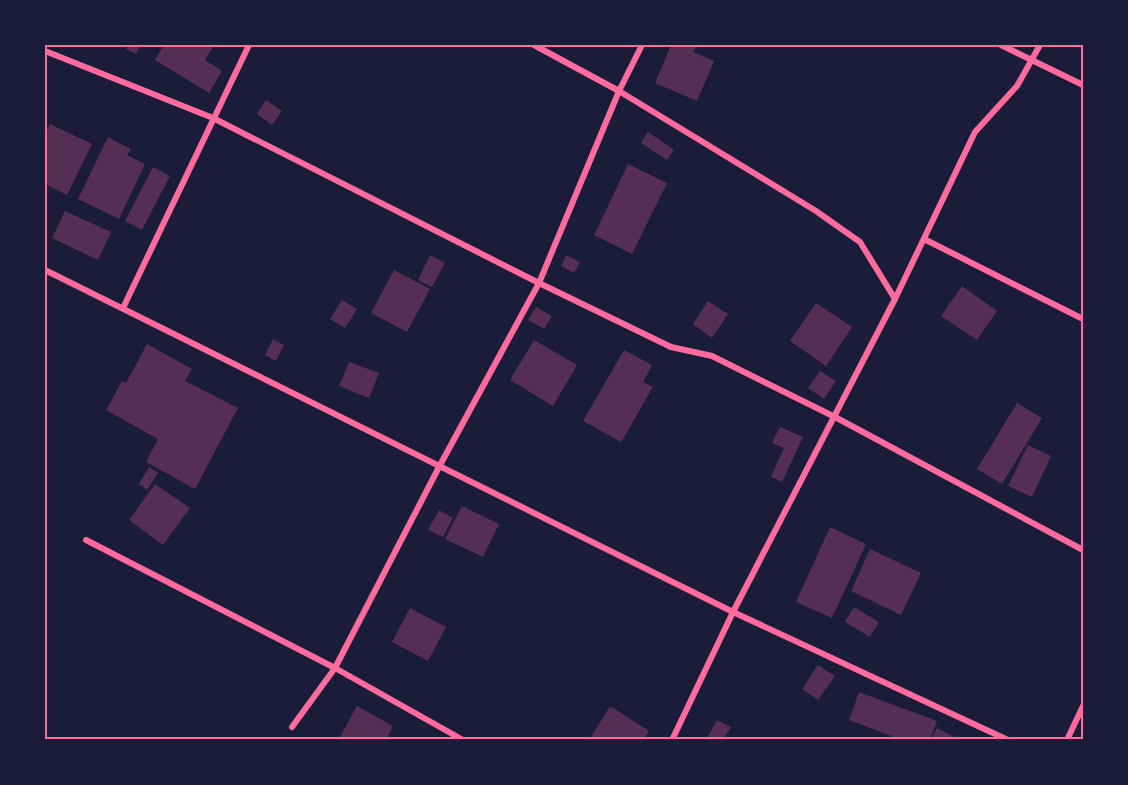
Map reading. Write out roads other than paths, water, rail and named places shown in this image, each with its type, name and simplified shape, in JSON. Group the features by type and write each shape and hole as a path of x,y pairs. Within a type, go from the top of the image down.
{"street":[{"path":"123,308 249,45"},
{"path":"534,45 619,92 816,211 860,242 895,299"},
{"path":"292,727 335,668 439,467 539,283 619,92 642,45"},
{"path":"1000,45 1083,85"},
{"path":"672,740 733,612 895,299 975,132 1017,86 1040,45"},
{"path":"45,51 213,118 671,347 712,356 835,417 1083,550"},
{"path":"924,239 1083,319"},
{"path":"45,270 733,612 1008,740"},
{"path":"86,540 335,668 463,740"},
{"path":"1067,740 1083,706"}]}
